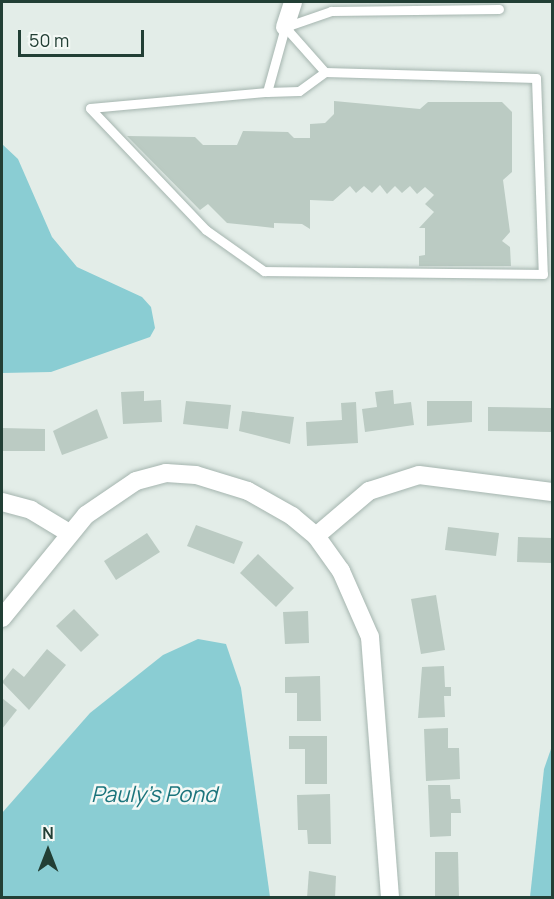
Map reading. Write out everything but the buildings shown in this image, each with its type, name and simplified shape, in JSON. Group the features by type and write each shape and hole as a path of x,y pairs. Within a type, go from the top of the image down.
{"street":[{"path":"282,2 285,27"},
{"path":"285,27 293,2"},
{"path":"2,618 69,533 108,495 166,473 230,483 261,497 316,536 341,571 370,637 390,897"},
{"path":"316,536 369,491 419,475 552,492"},
{"path":"2,502 31,510 69,533"}],"lane":[{"path":"285,27 331,11 499,9"},
{"path":"285,27 325,72"},
{"path":"267,92 285,27"},
{"path":"325,72 536,78 543,274 264,271 206,230 90,108 299,91 325,72"}],"water":[{"path":"2,144 18,159 52,237 77,267 142,297 151,307 155,328 150,337 51,372 2,373"},
{"name":"Pauly's Pond","path":"198,639 226,644 241,688 270,897 2,897 2,813 90,713 163,655"},
{"path":"552,746 552,897 530,897 544,769"}]}
